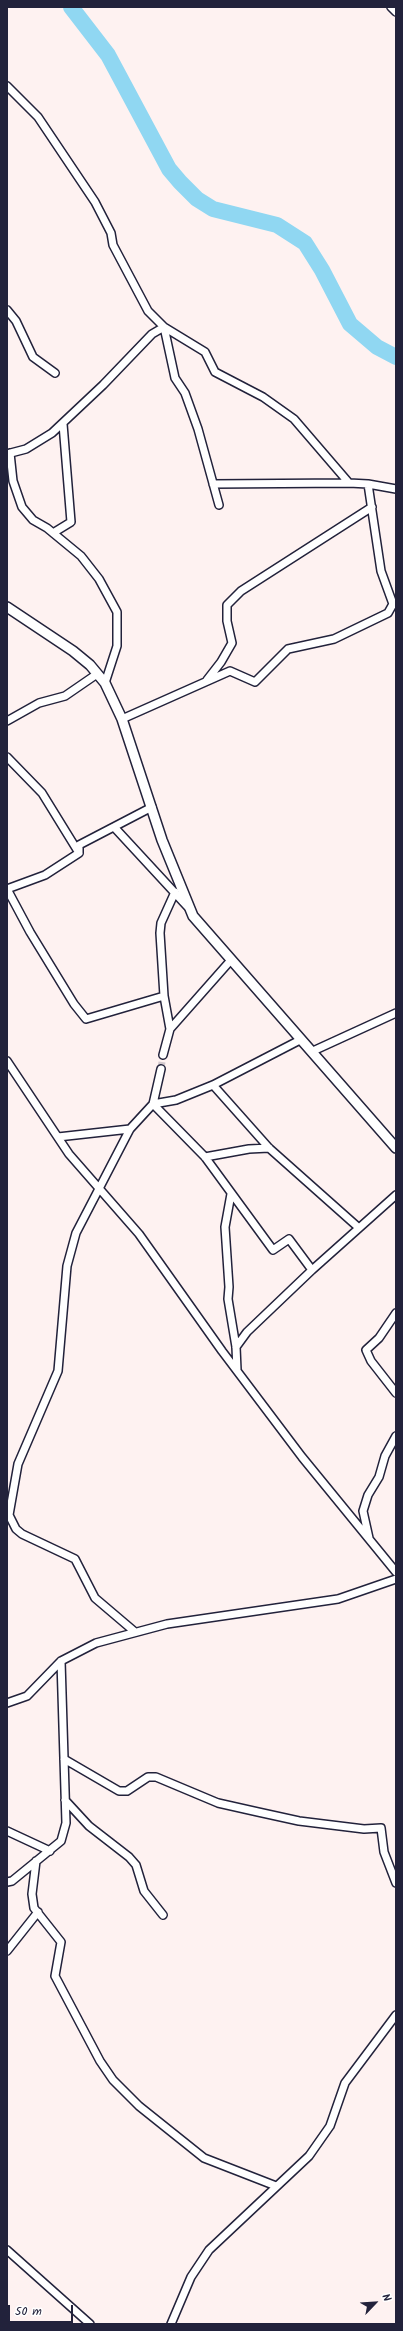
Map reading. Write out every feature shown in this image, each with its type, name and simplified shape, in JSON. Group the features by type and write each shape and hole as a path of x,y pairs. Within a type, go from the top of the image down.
{"street":[{"path":"391,7 396,12"},
{"path":"7,86 38,117 95,202 111,233 113,245 148,311 164,327 205,352 215,372 263,397 294,418 349,482"},
{"path":"7,310 16,321 33,357 54,373"},
{"path":"105,683 117,646 117,612 99,579 81,556 53,533 33,520 22,507 13,481 9,454 26,449 52,433 63,424 152,334 164,327"},
{"path":"164,327 175,378 185,393 198,429 219,505"},
{"path":"53,533 71,522 63,424"},
{"path":"213,484 349,482 396,489"},
{"path":"368,484 381,570 393,604 388,613"},
{"path":"205,682 221,662 232,643 227,621 227,605 241,592 372,507"},
{"path":"7,607 74,651 105,683 122,718 188,907"},
{"path":"122,718 230,671 255,682 288,649 334,639 388,613 396,611"},
{"path":"7,721 38,703 65,696 97,674"},
{"path":"7,757 42,793 78,853"},
{"path":"152,807 79,845 78,853 45,875 7,889 30,932 74,1004 86,1019 164,996"},
{"path":"114,827 175,892 300,1040 312,1051 395,1144"},
{"path":"163,1055 170,1029 164,996 160,933 161,923 175,892"},
{"path":"170,1029 231,960"},
{"path":"312,1051 396,1013"},
{"path":"153,1104 176,1100 213,1085 300,1040"},
{"path":"7,1061 69,1154 140,1234 237,1370 372,1545 396,1572"},
{"path":"135,1632 95,1598 75,1560 22,1534 16,1529 8,1516 18,1464 58,1371 67,1266 76,1233 98,1188 130,1129 153,1104 161,1069"},
{"path":"213,1085 269,1148 359,1228"},
{"path":"153,1104 205,1157 231,1194 250,1216 273,1250 289,1239 312,1270"},
{"path":"58,1137 130,1129"},
{"path":"205,1157 249,1149 269,1148"},
{"path":"231,1194 225,1227 229,1287 228,1299 236,1347 237,1370"},
{"path":"236,1347 247,1332 312,1270 396,1195"},
{"path":"396,1313 379,1338 366,1350 371,1361 396,1394"},
{"path":"372,1545 366,1530 363,1511 368,1495 379,1477 385,1456 396,1436"},
{"path":"385,1456 396,1447"},
{"path":"7,1702 27,1696 61,1661 96,1643 167,1624 338,1599 396,1579"},
{"path":"7,1882 12,1881 50,1851 61,1840 66,1823 61,1661"},
{"path":"64,1759 119,1791 127,1791 148,1777 156,1777 218,1803 299,1821 364,1829 380,1828 384,1852 396,1883"},
{"path":"65,1800 90,1826 129,1857 136,1865 144,1891 163,1915"},
{"path":"7,1831 50,1851"},
{"path":"36,1862 32,1894 34,1908 61,1942 55,1976 100,2061 113,2080 139,2106 204,2158 276,2186"},
{"path":"7,1951 38,1912"},
{"path":"171,2324 191,2276 209,2250 309,2156 330,2126 345,2083 396,2015"},
{"path":"7,2250 90,2324"}],"waterway":[{"path":"71,7 108,55 169,169 180,182 197,199 213,209 277,225 305,243 322,270 350,324 377,347 396,357"}],"tunnel":[{"path":"161,1069 163,1055"}]}
